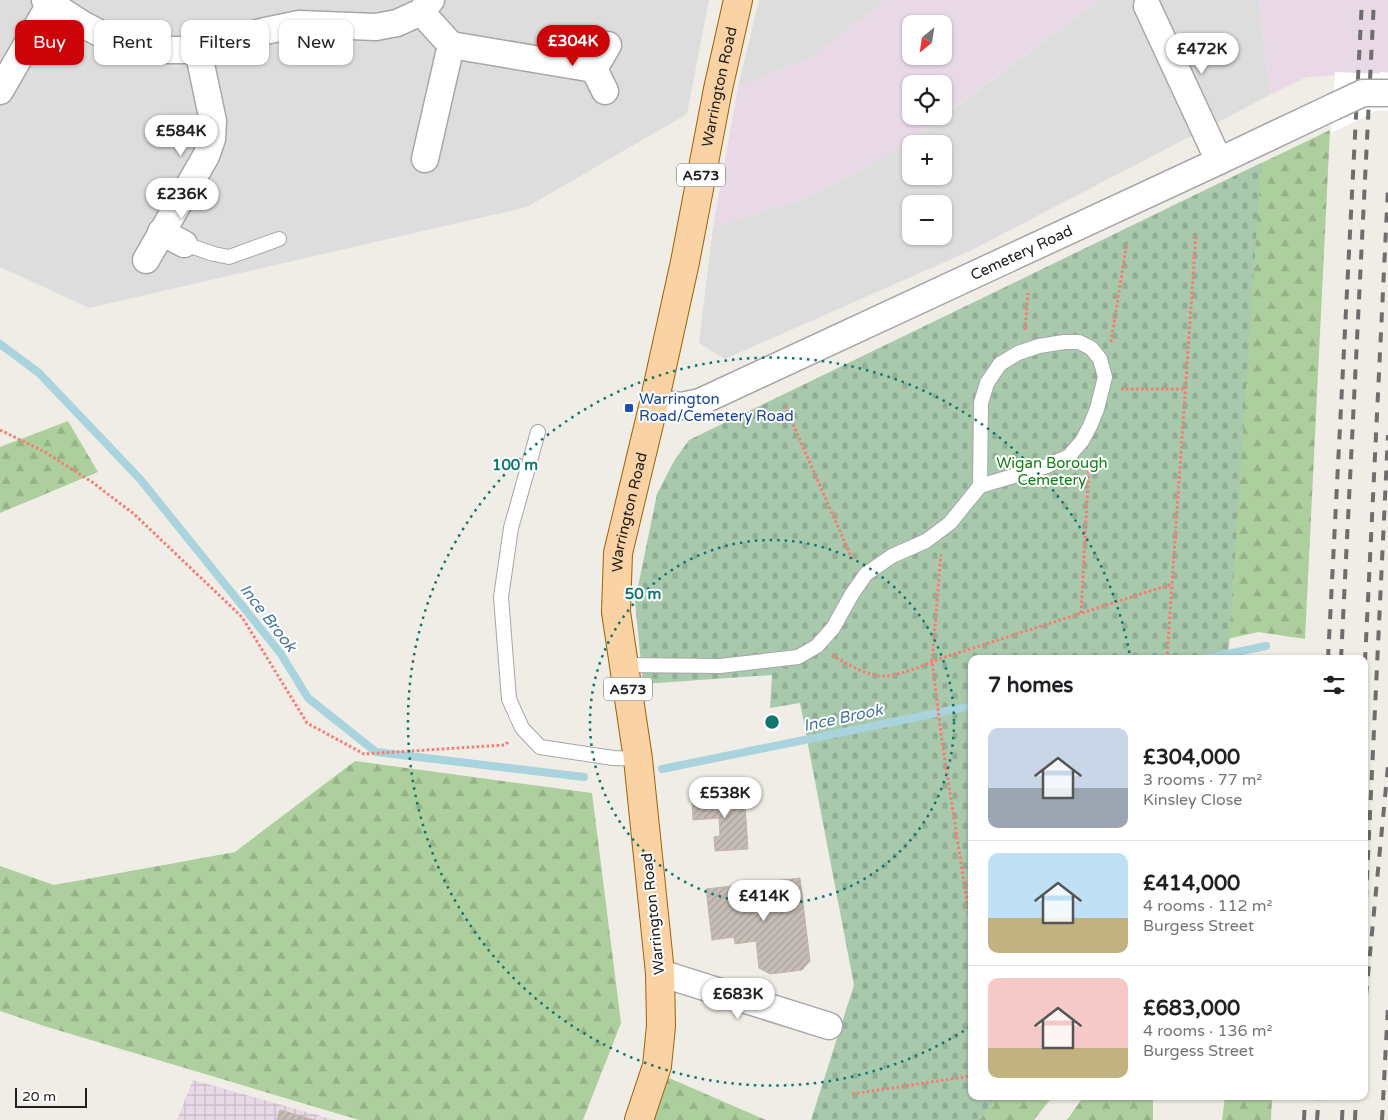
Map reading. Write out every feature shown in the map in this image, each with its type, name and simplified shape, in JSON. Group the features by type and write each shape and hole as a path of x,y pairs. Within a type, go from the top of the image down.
{"main road":[{"name":"Warrington Road","path":"638,1120 657,1066 661,1026 660,974 638,759 616,612 618,553 685,262 718,89 738,0"}],"street":[{"path":"0,91 47,2 82,24 108,37 133,45 181,50"},
{"path":"269,30 300,24 376,27 397,23 426,6 450,45 425,159"},
{"path":"1147,6 1219,161"},
{"path":"450,45 599,80 608,45"},
{"path":"146,260 206,156 212,138 213,121 201,65"},
{"name":"Cemetery Road","path":"654,403 682,406 700,402 1363,93 1388,93"},
{"path":"161,232 184,244"},
{"path":"660,974 829,1026"}],"lane":[{"path":"184,244 230,257 279,239"},
{"path":"624,665 720,666 798,657 817,646 834,628 866,574 892,556 926,540 950,523 980,486 1047,466 1069,456 1082,441 1090,426 1097,409 1103,383 1100,359 1091,348 1079,342 1039,346 1018,353 1000,364 988,383 981,403 980,486"},
{"path":"538,432 511,528 501,597 509,699 522,728 540,747 613,758 638,759"}],"path":[{"path":"1167,655 1196,234"},
{"path":"1127,242 1103,383 1185,389"},
{"path":"1024,351 1028,293"},
{"path":"785,406 862,580"},
{"path":"1082,613 1090,426"},
{"path":"0,430 45,452 92,482 134,514 235,610 242,617 307,723 364,754 505,745 522,728"},
{"path":"943,528 932,662 940,729 968,908"},
{"path":"817,646 864,672 885,677 1172,584 1172,576"},
{"path":"852,1094 968,1076"}],"shaded area":[{"path":"0,0 709,0 687,114 527,207 89,308 0,267"},
{"path":"759,0 882,0 877,7 814,56 738,87"},
{"path":"882,0 1100,0 952,109 952,75 902,75 902,125 931,125 917,135 902,135 902,147 900,148 809,197 713,227 738,87 814,56 877,7"},
{"path":"1100,0 1259,0 1270,95 972,250 725,359 699,343 713,227 809,197 902,147 902,185 952,185 952,135 918,135 931,125 952,125 952,110"},
{"path":"1259,0 1388,0 1388,72 1307,77 1270,95"},
{"path":"193,1080 335,1120 177,1120"}],"green space":[{"path":"1330,130 1305,639 1258,632 1157,655 1101,655 1170,207"},
{"name":"Wigan Borough Cemetery","path":"1261,163 1228,655 968,655 968,1100 996,1100 979,1120 811,1120 854,985 800,703 770,708 772,675 643,684 635,601 657,494 674,461 689,440"},
{"path":"68,421 98,472 0,513 0,447"},
{"path":"355,761 592,793 621,1023 583,1120 359,1120 44,1026 0,1011 0,866 54,885 235,852"},
{"path":"669,1078 766,1120 650,1120"},
{"path":"995,1100 1050,1100 1034,1120 979,1120"},
{"path":"1081,1100 1153,1100 1153,1120 1067,1120"},
{"path":"1224,1100 1272,1100 1271,1120 1222,1120"}],"pier":[{"path":"1335,72 1388,73 1388,111 1378,110 1331,133"}],"building":[{"path":"744,790 748,849 715,851 714,837 720,836 719,818 693,820 692,799 719,797 719,792"},
{"path":"800,878 810,961 802,970 770,974 759,968 756,941 735,944 734,937 712,940 706,889"},
{"path":"280,1110 314,1120 277,1120"}],"waterway":[{"name":"Ince Brook","path":"0,344 39,373 140,479 281,654 308,698 376,752 584,777"},
{"name":"Ince Brook","path":"1222,655 1266,646"},
{"name":"Ince Brook","path":"662,769 968,707"}],"railway":[{"path":"1328,655 1362,0"},
{"path":"1341,655 1374,0"},
{"path":"1365,655 1388,188"},
{"path":"1368,856 1388,435"},
{"path":"1368,974 1388,766"},
{"path":"1382,1120 1388,1006"},
{"path":"1304,1120 1305,1100"},
{"path":"1317,1120 1319,1100"},
{"path":"1342,1120 1343,1100"},
{"path":"1355,1120 1356,1100"}],"place":[{"name":"Warrington Road/Cemetery Road","path":"629,408"}]}
